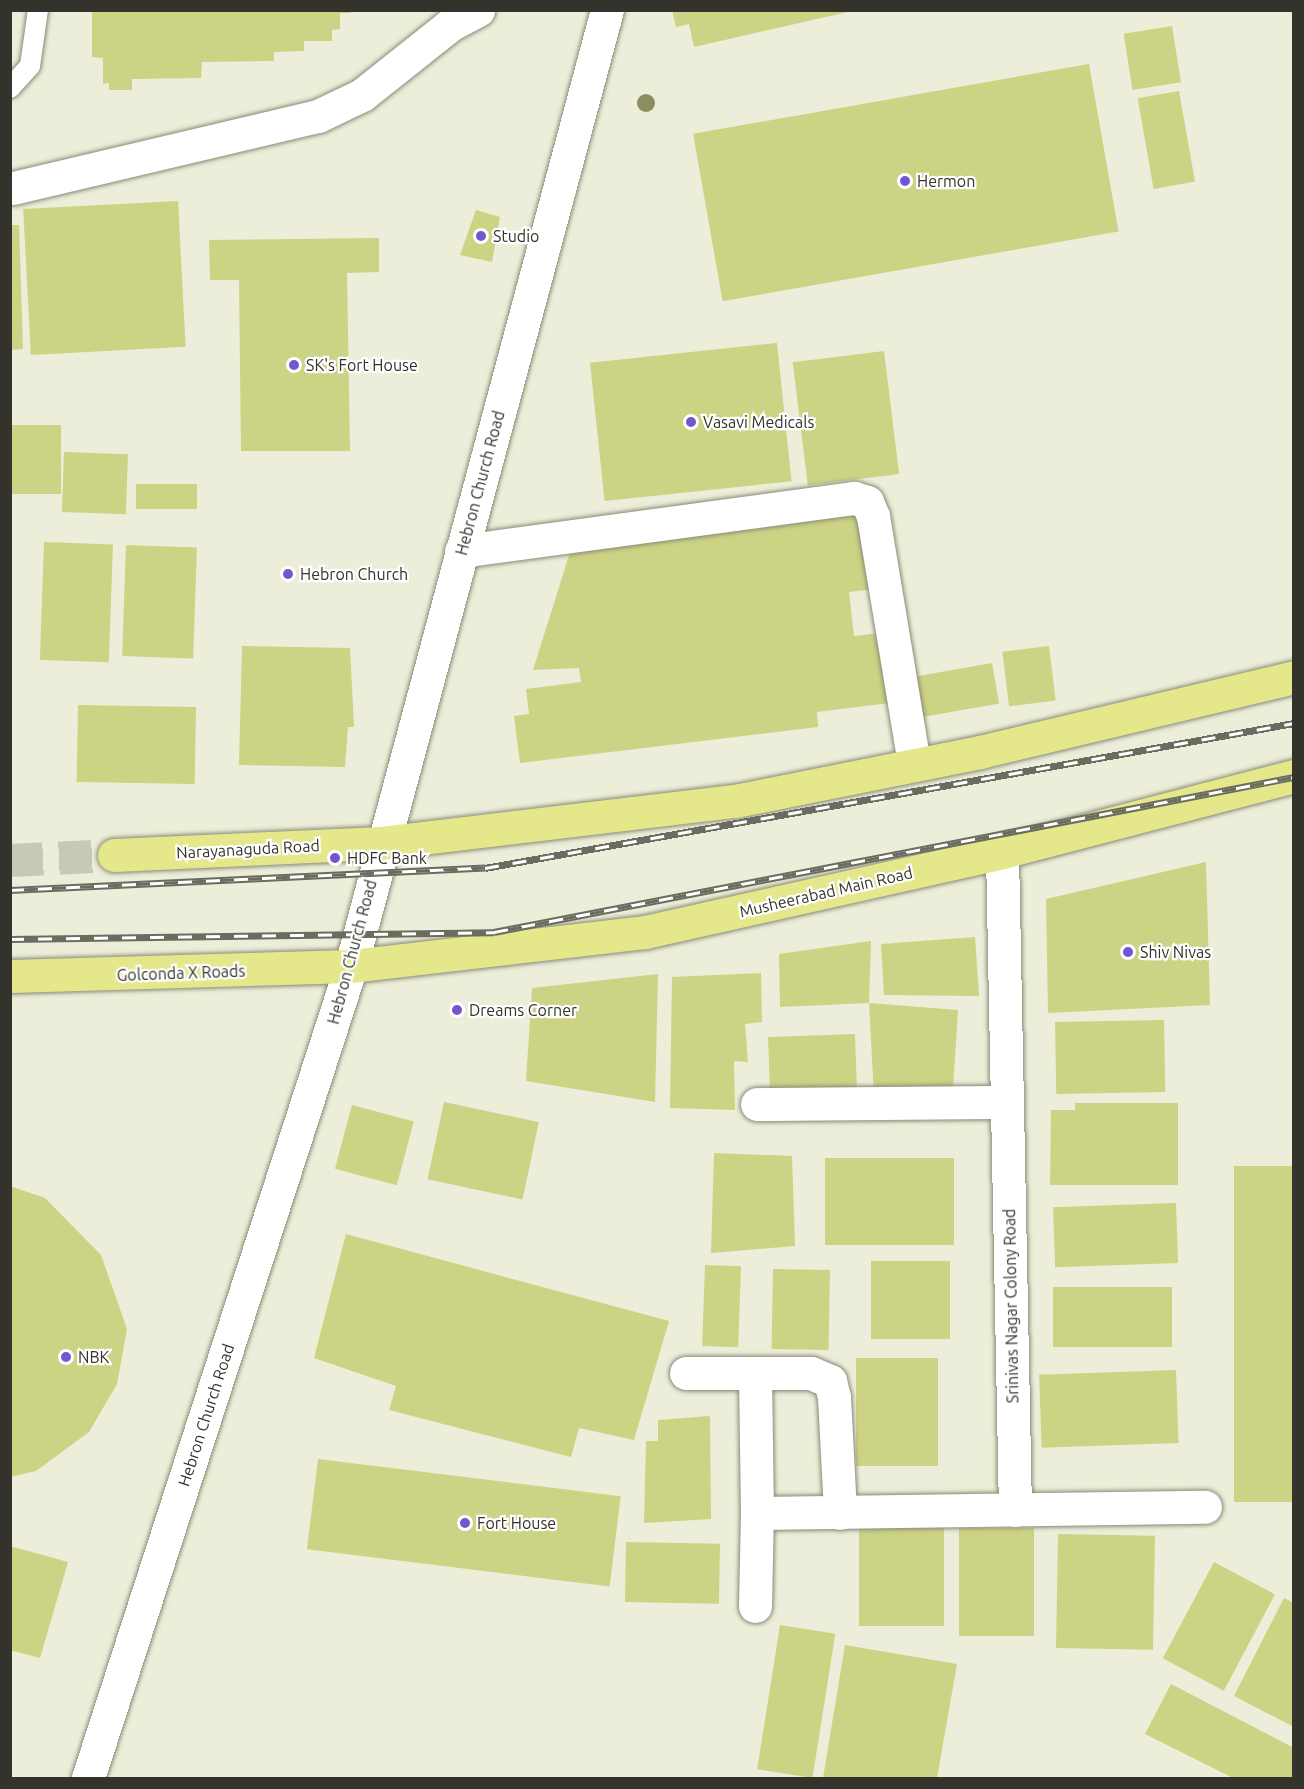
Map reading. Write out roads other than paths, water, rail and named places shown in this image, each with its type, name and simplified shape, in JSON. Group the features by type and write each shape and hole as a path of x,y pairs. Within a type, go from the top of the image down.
{"main road":[{"path":"381,843 735,801 914,765 1293,677"},
{"name":"Musheerabad Main Road","path":"351,966 645,932 1002,852 1293,776"},
{"name":"Narayanaguda Road","path":"114,855 381,843"},
{"name":"Golconda X Roads","path":"10,976 351,966"}],"street":[{"path":"13,188 318,116 362,95 450,25 478,10"},
{"name":"Hebron Church Road","path":"88,1779 351,966 381,843 596,63 607,10"},
{"path":"461,551 854,498 867,502 873,516 914,765"},
{"name":"Srinivas Nagar Colony Road","path":"1002,852 1015,1510"},
{"path":"757,1104 1006,1102"},
{"path":"686,1373 811,1373 830,1381 834,1397 840,1513"},
{"path":"755,1373 757,1513 755,1606"},
{"path":"757,1513 1205,1507"}],"lane":[{"path":"10,88 30,66 38,10"}],"tunnel":[{"path":"10,860 114,855"}],"railway":[{"path":"10,890 485,868 1294,723"},
{"path":"10,939 494,932 1294,777"}],"place":[{"name":"Hermon","path":"905,181"},
{"name":"Studio","path":"481,236"},
{"name":"SK's Fort House","path":"294,365"},
{"name":"Vasavi Medicals","path":"691,422"},
{"name":"Hebron Church","path":"288,574"},
{"name":"HDFC Bank","path":"335,858"},
{"name":"Shiv Nivas","path":"1128,952"},
{"name":"Dreams Corner","path":"457,1010"},
{"name":"NBK","path":"66,1357"},
{"name":"Fort House","path":"465,1523"}]}
